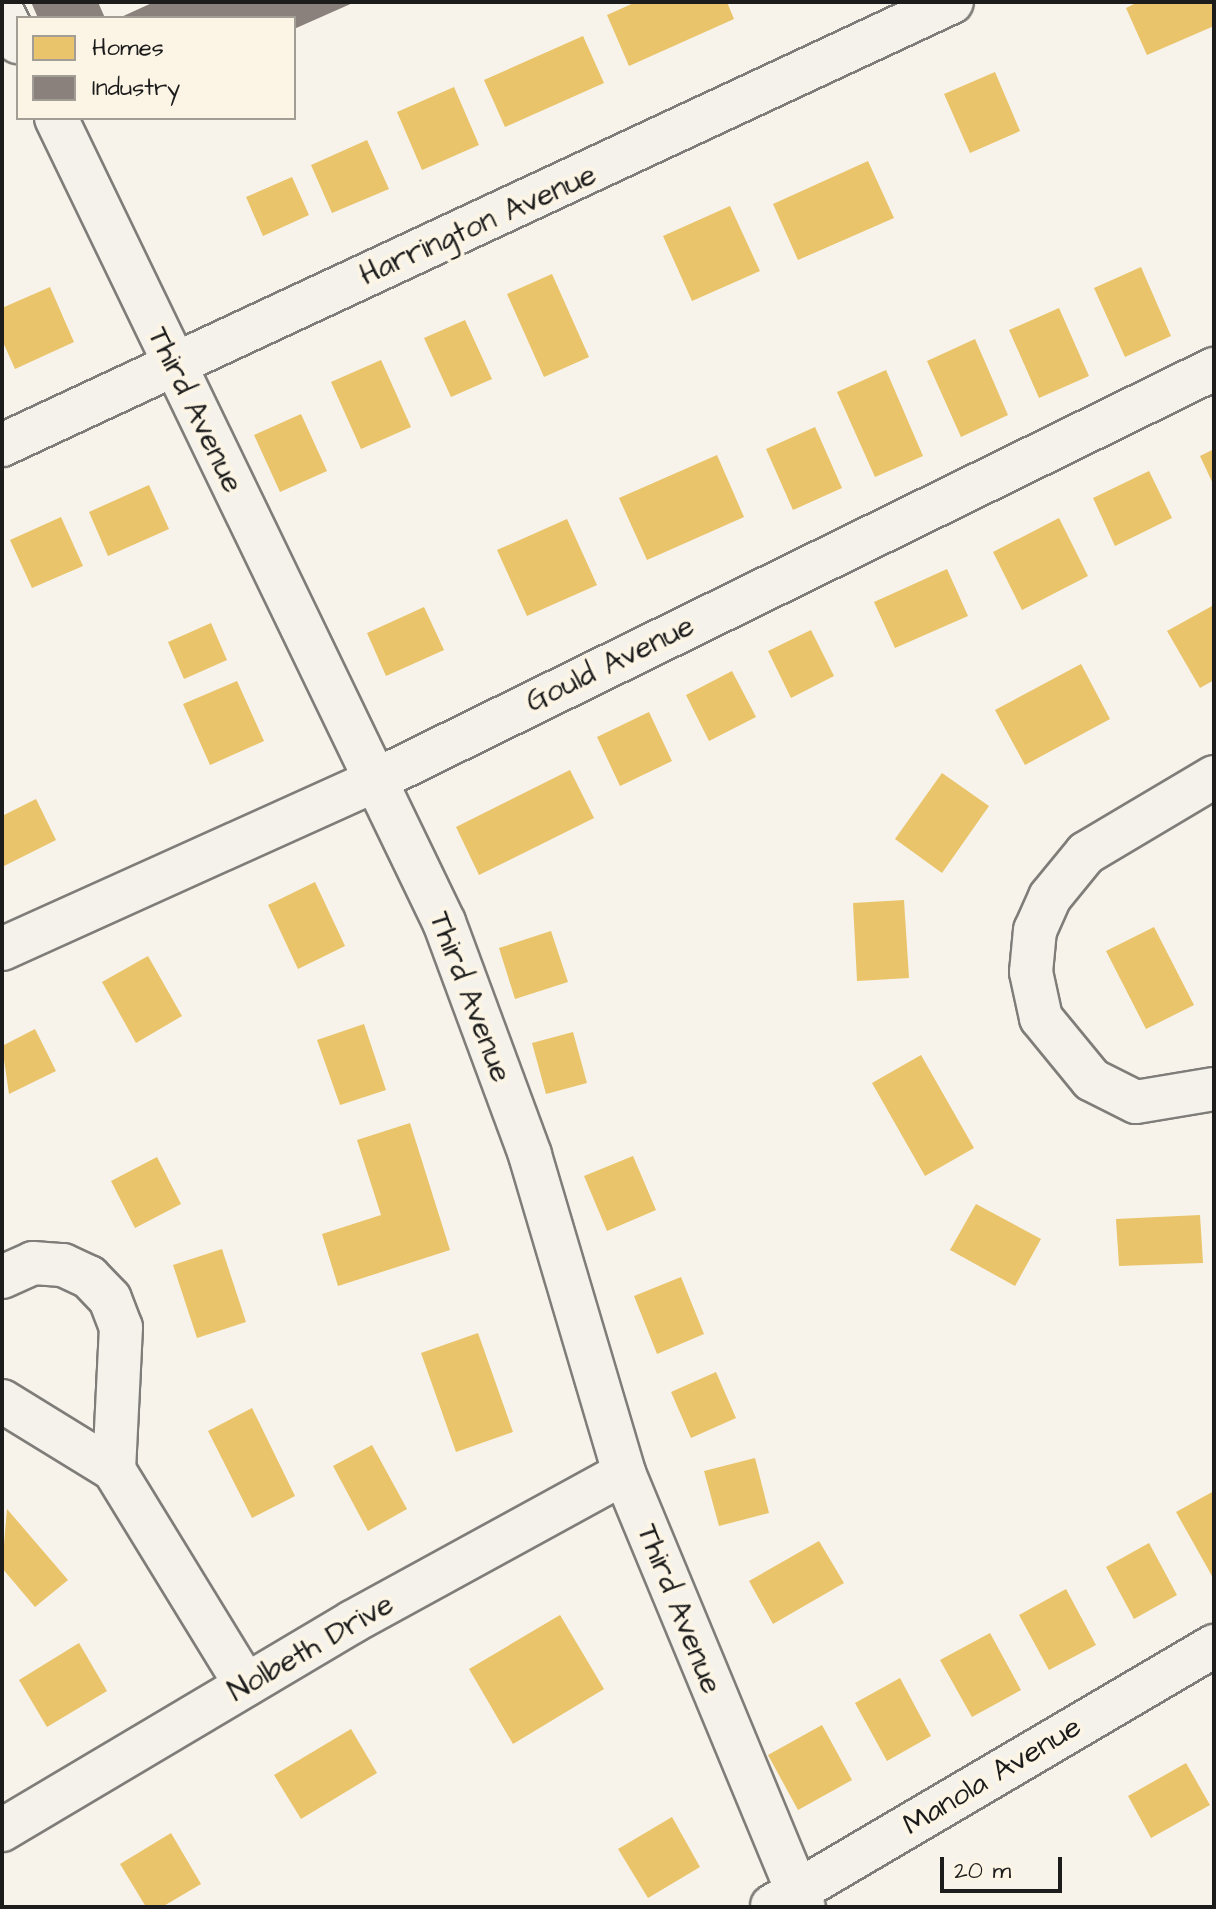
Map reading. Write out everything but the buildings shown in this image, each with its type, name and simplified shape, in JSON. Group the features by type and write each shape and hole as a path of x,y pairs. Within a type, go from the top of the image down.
{"street":[{"name":"Harrington Avenue","path":"2,445 172,360 532,203 952,2"},
{"path":"2,11 16,38"},
{"name":"Third Avenue","path":"57,120 444,922 530,1155 624,1473 790,1902"},
{"name":"Gould Avenue","path":"2,949 374,781 1214,369"},
{"path":"1214,777 1086,853 1050,897 1035,930 1031,972 1041,1018 1092,1080 1136,1102 1214,1089"},
{"path":"2,1277 33,1263 63,1265 89,1277 110,1299 121,1327 114,1470"},
{"path":"2,1401 114,1470 246,1685"},
{"name":"Nolbeth Drive","path":"2,1830 246,1685 624,1473"},
{"name":"Manola Avenue","path":"790,1902 1214,1646"}]}
